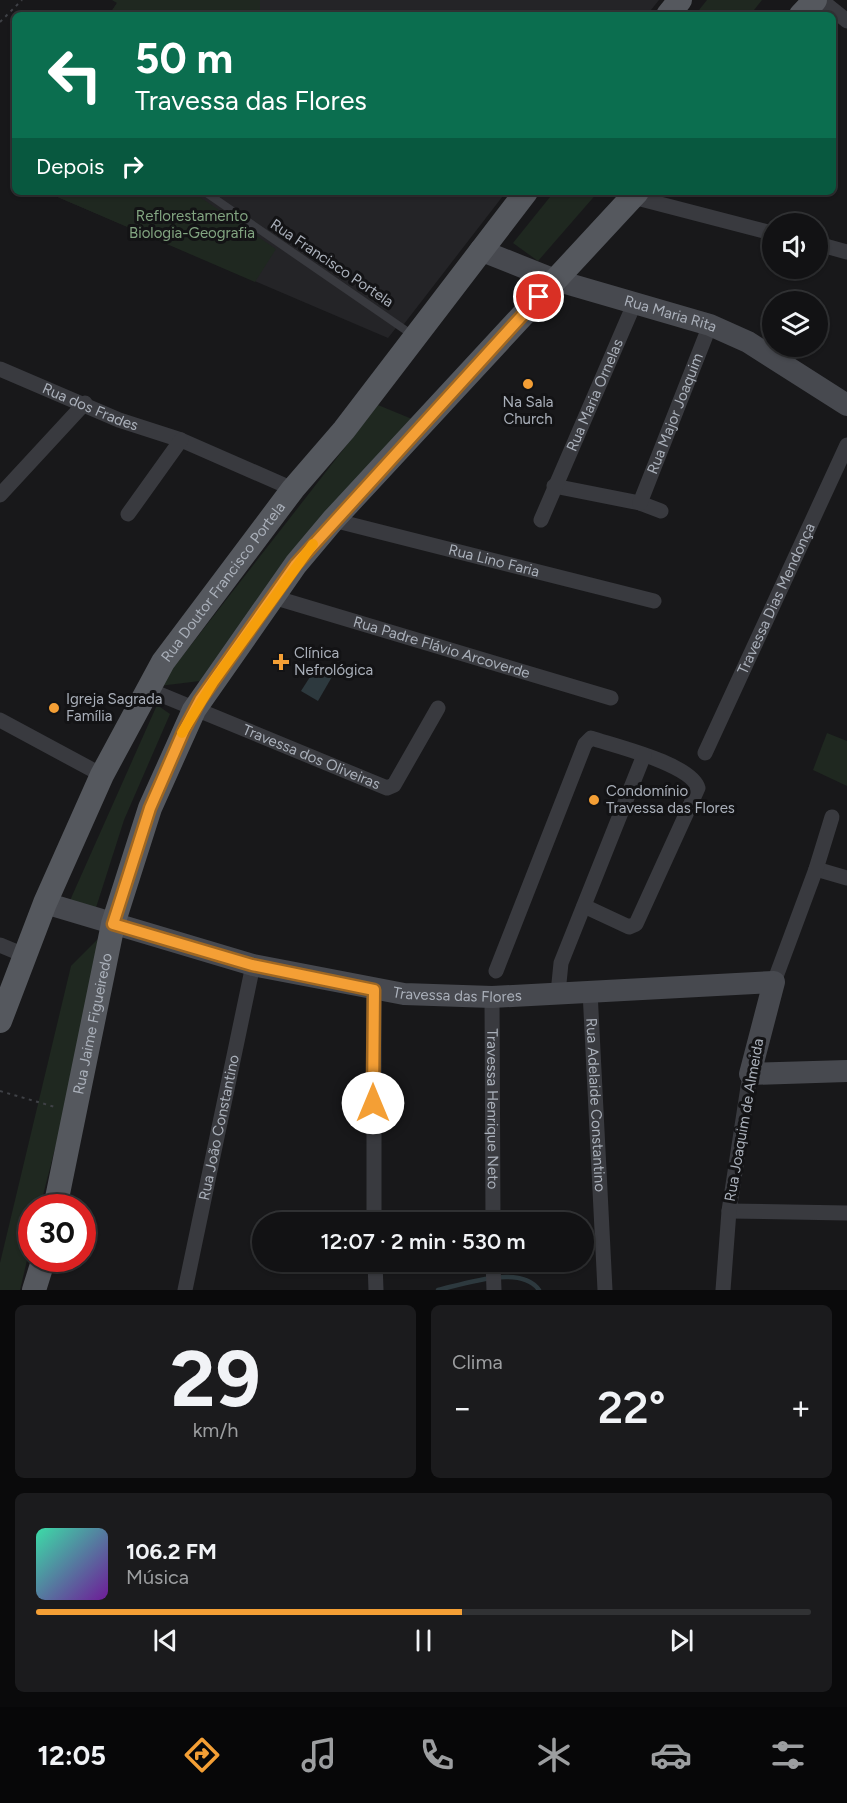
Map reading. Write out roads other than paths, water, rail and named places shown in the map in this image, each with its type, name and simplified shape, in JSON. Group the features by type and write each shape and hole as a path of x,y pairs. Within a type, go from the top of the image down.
{"main road":[{"path":"670,12 680,0"},
{"path":"804,12 814,0"},
{"name":"Rua Doutor Francisco Portela","path":"0,1021 45,903 102,775 163,662 293,489 344,430 524,195"},
{"name":"Rua Jaime Figueiredo","path":"59,1194 73,1113 113,924 150,808 194,710 273,597 333,520 634,195"},
{"path":"34,1290 40,1272"}],"street":[{"path":"821,0 836,12"},
{"path":"639,195 762,230"},
{"path":"828,245 844,247"},
{"name":"Rua Maria Rita","path":"480,250 555,280 710,325 748,342 847,405"},
{"name":"Rua Maria Ornelas","path":"541,520 635,302"},
{"name":"Rua Major Joaquim","path":"640,503 710,325"},
{"name":"Rua dos Frades","path":"0,369 85,403 119,420 181,440 293,489"},
{"path":"0,495 85,403"},
{"path":"128,514 181,440"},
{"name":"Travessa Dias Mendonça","path":"705,753 847,445"},
{"path":"554,486 640,503 661,511"},
{"name":"Rua Lino Faria","path":"333,520 654,602"},
{"name":"Rua Padre Flávio Arcoverde","path":"273,597 611,698"},
{"name":"Travessa dos Oliveiras","path":"147,689 387,788 394,785 438,708"},
{"path":"0,720 102,775"},
{"path":"496,971 585,744 591,738 644,755 689,775 696,781 698,788 636,924 629,927 584,906"},
{"path":"558,993 561,963 644,755"},
{"name":"Rua Joaquim de Almeida","path":"723,1290 729,1211 750,1074 774,982 816,869 832,817"},
{"path":"816,869 847,878"},
{"name":"Travessa das Flores","path":"45,903 252,965 404,994 492,997 774,982"},
{"path":"0,945 24,955"},
{"name":"Rua João Constantino","path":"185,1290 252,965"},
{"path":"374,990 374,1212"},
{"name":"Rua Adelaide Constantino","path":"590,991 605,1290"},
{"name":"Travessa Henrique Neto","path":"492,997 493,1212"},
{"path":"750,1074 847,1071"},
{"path":"729,1211 847,1213"},
{"path":"375,1272 376,1290"},
{"path":"493,1272 494,1289"}],"lane":[{"name":"Rua Francisco Portela","path":"209,195 415,337"}],"waterway":[{"path":"438,1290 506,1277 531,1282 539,1290"}],"place":[{"name":"Na Sala Church","path":"528,384"},
{"name":"Clínica Nefrológica","path":"281,662"},
{"name":"Igreja Sagrada Família","path":"54,708"},
{"name":"Condomínio Travessa das Flores","path":"594,800"}],"park label":[{"name":"Reflorestamento Biologia-Geografia","path":"192,224"}]}
